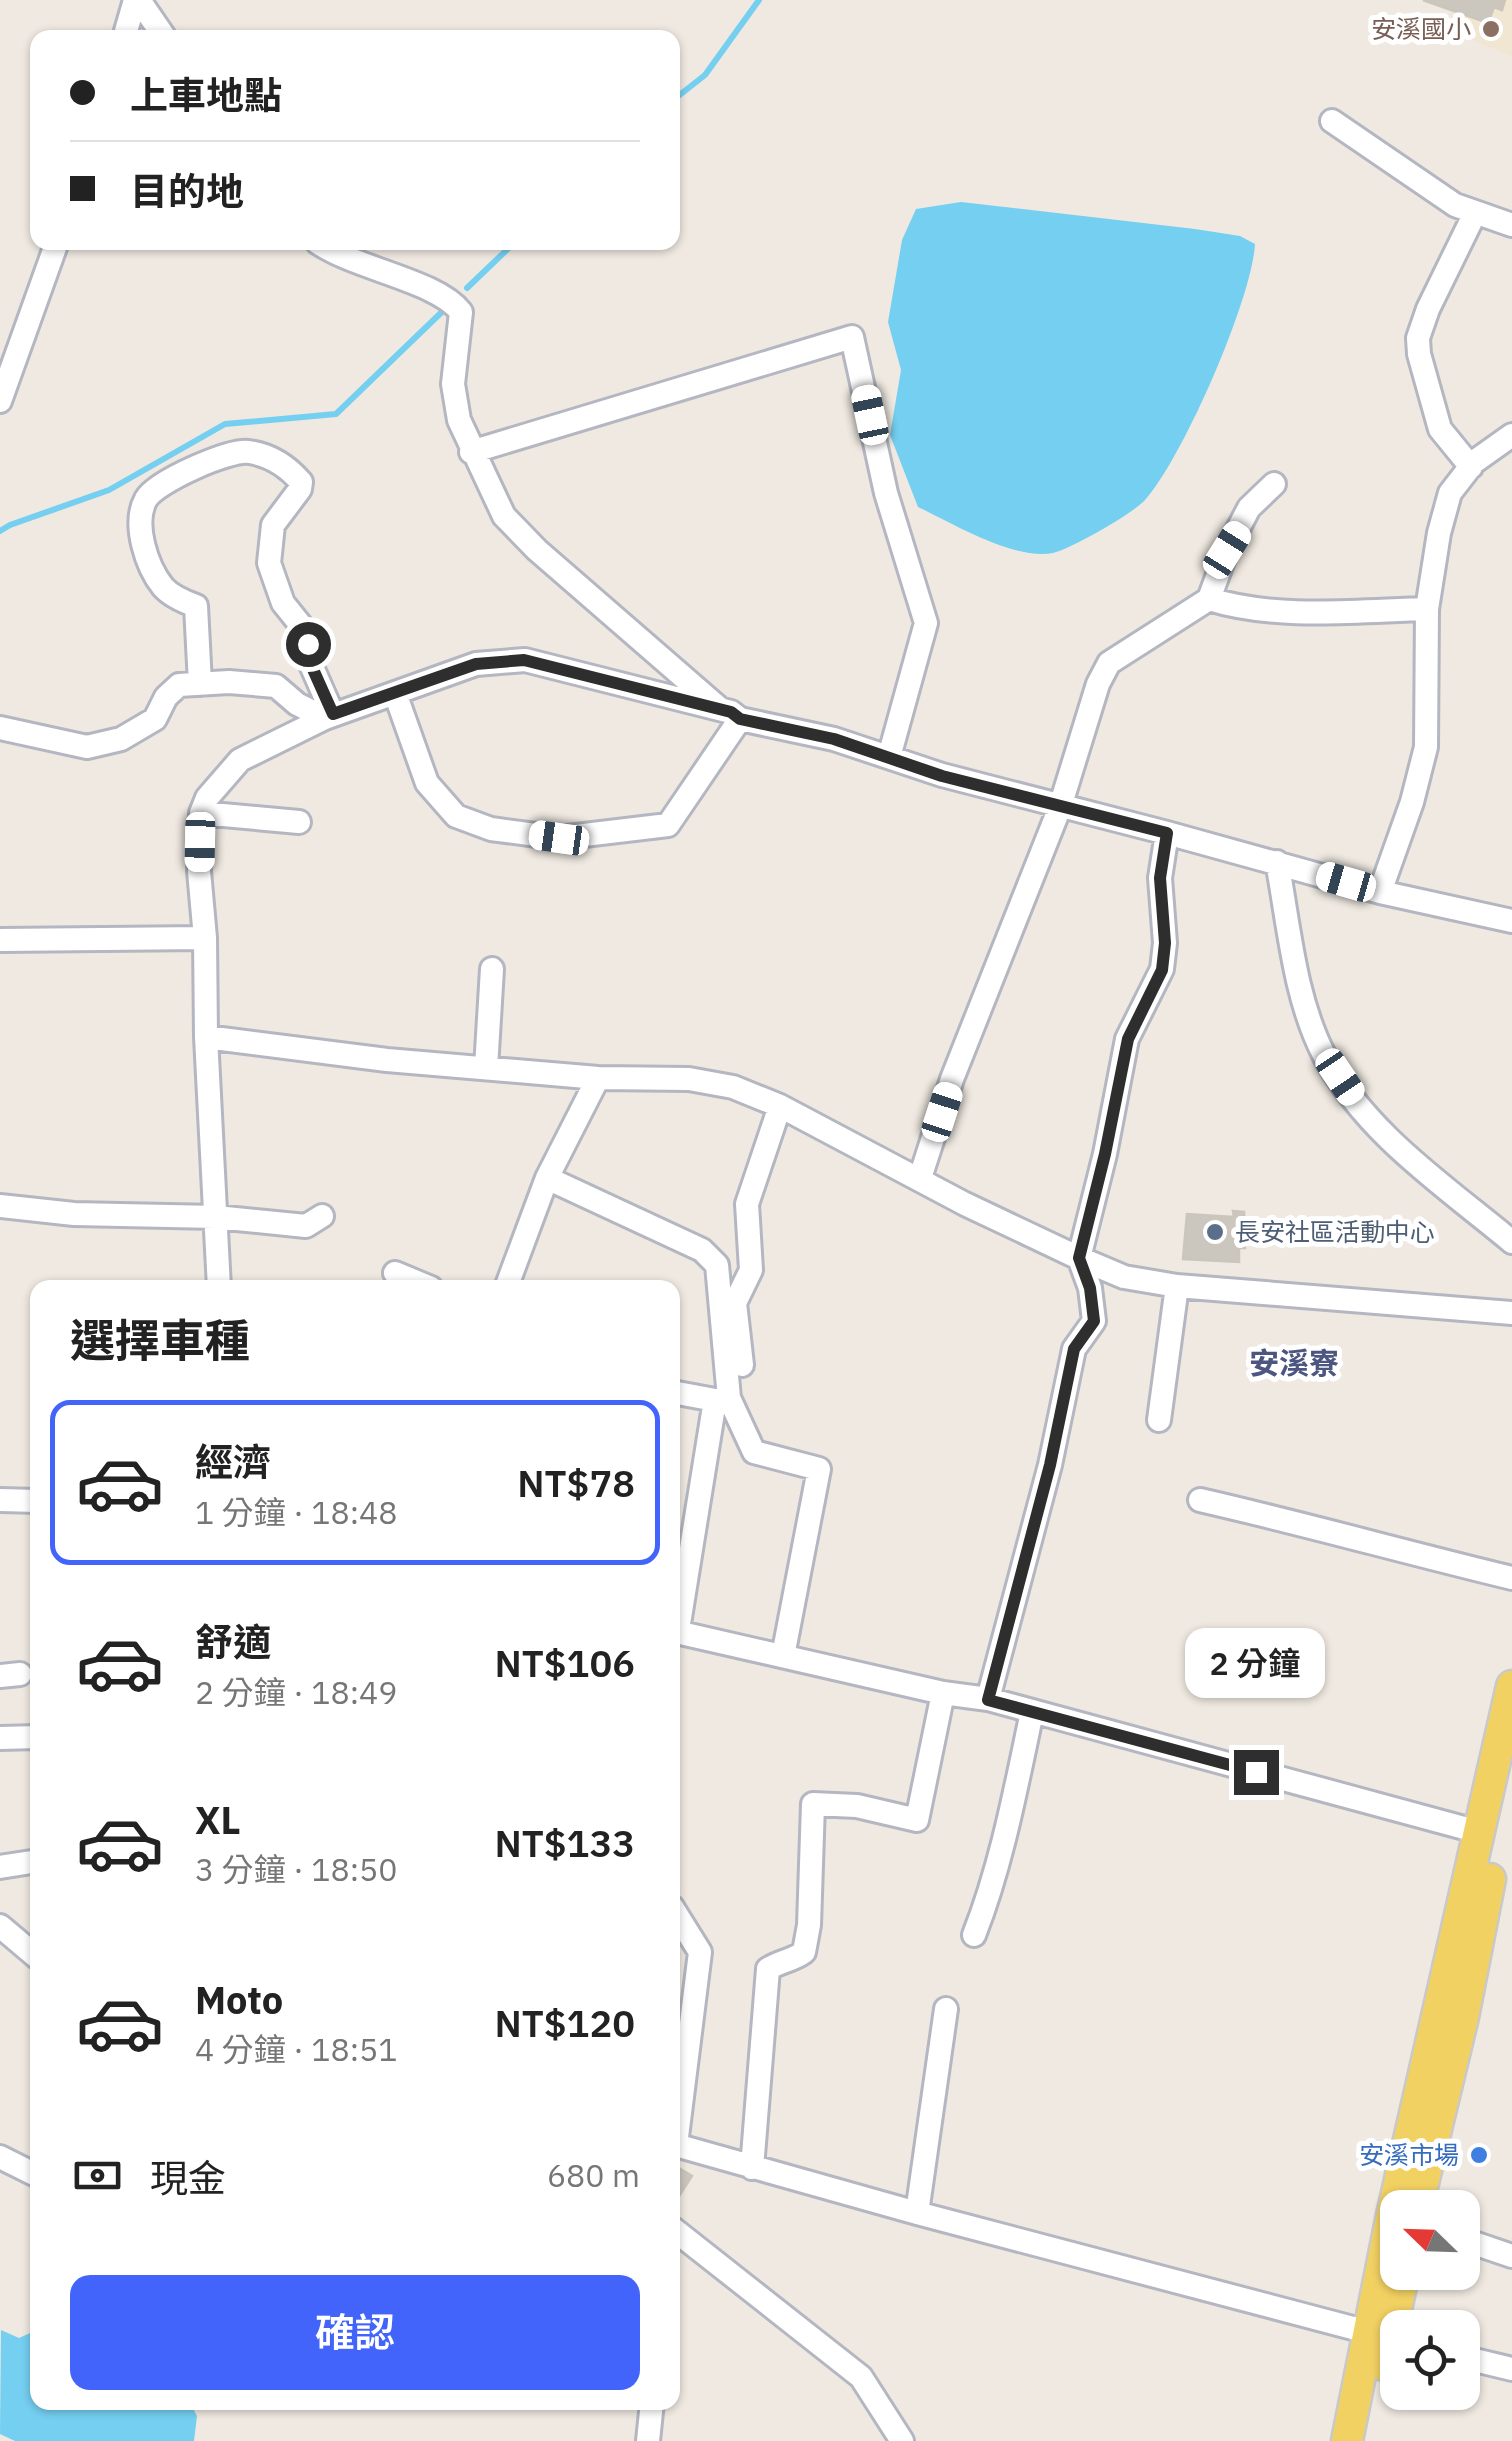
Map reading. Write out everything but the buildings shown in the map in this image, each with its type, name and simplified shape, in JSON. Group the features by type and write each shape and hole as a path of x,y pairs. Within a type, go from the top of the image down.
{"main road":[{"path":"1407,2190 1512,1686"},
{"path":"1409,2190 1463,2018 1512,1778"},
{"path":"1347,2441 1380,2353"},
{"path":"1368,2441 1380,2372"}],"street":[{"path":"129,30 145,4 161,30"},
{"path":"1332,122 1454,205 1512,224"},
{"path":"1471,467 1440,429 1418,338 1475,213"},
{"path":"0,401 54,250"},
{"path":"328,250 453,302 461,312 453,384 459,420 504,516 537,550 731,715"},
{"path":"472,452 852,337 886,493 926,623 889,757"},
{"path":"1380,892 1412,802 1426,747 1427,609 1439,533 1450,493 1471,467 1512,435"},
{"path":"200,684 196,606 164,588 143,547 141,518 146,499 165,482 245,450 288,466 301,482 273,524 268,564 283,603 306,633 312,667 329,716"},
{"path":"920,1178 965,1045 1060,807 1082,728 1109,663 1209,599 1227,550 1250,508 1274,484"},
{"path":"1209,599 1231,606 1316,611 1427,609"},
{"path":"220,1280 200,871 201,814 207,798 240,760 329,716 476,664 524,660 834,739 942,776 1380,892 1512,921"},
{"path":"0,728 87,748 108,743 155,719 166,697 180,685 200,684 276,686 297,704 329,716"},
{"path":"395,693 428,783 456,816 492,829 559,838 668,824 731,715"},
{"path":"201,814 300,822"},
{"path":"988,1700 1050,1465 1074,1349 1094,1321 1090,1288 1079,1258 1128,1039 1162,970 1165,943 1160,878 1167,833"},
{"path":"1277,862 1301,993 1324,1054 1371,1123 1512,1242"},
{"path":"0,940 205,938"},
{"path":"486,1068 492,968"},
{"path":"206,1036 387,1060 598,1078 690,1079 732,1087 780,1106 966,1204 1124,1277 1177,1286 1512,1313"},
{"path":"509,1280 547,1178 598,1078"},
{"path":"742,1365 735,1303 751,1270 747,1204 780,1106"},
{"path":"547,1178 702,1250 717,1265 722,1399 680,1605"},
{"path":"0,1206 74,1214 216,1217 306,1226 322,1216"},
{"path":"395,1273 411,1280"},
{"path":"1160,1420 1177,1286"},
{"path":"680,1393 722,1399"},
{"path":"722,1399 754,1452 819,1468 783,1656"},
{"path":"0,1500 30,1501"},
{"path":"1200,1500 1512,1578"},
{"path":"680,1631 943,1694 988,1700 1480,1832"},
{"path":"752,2168 768,1969 778,1962 791,1962 804,1952 809,1926 813,1804 856,1806 917,1820 943,1694"},
{"path":"974,1935 1007,1828 1032,1712"},
{"path":"0,1738 30,1737"},
{"path":"0,1868 30,1862"},
{"path":"680,1920 700,1952 680,2100"},
{"path":"0,1926 30,1951"},
{"path":"917,2213 946,2009"},
{"path":"680,2146 1380,2335"},
{"path":"0,2157 30,2172"},
{"path":"680,2234 862,2377 902,2441"},
{"path":"1480,2245 1512,2256"},
{"path":"1480,2361 1512,2369"},
{"path":"648,2441 651,2410"}],"shaded area":[{"name":"安溪國小","path":"1423,0 1512,0 1512,56 1474,41 1464,18"}],"water":[{"path":"961,202 1195,229 1240,236 1255,244 1229,338 1196,415 1161,479 1128,514 1053,553 1038,554 1003,546 918,507 890,435 901,370 888,322 902,240 916,209"},
{"path":"1,2330 19,2338 30,2333 30,2410 194,2410 197,2416 194,2441 15,2441 0,2434"}],"waterway":[{"path":"680,95 705,75 759,0"},
{"path":"467,288 507,250"},
{"path":"0,531 109,490 225,424 336,414 447,307"}],"place":[{"name":"安溪國小","path":"1491,29"},
{"name":"長安社區活動中心","path":"1215,1232"},
{"name":"安溪市場","path":"1479,2155"}],"district":[{"name":"安溪寮","path":"1294,1364"}],"route":[{"path":"308,644 312,667 333,714 476,664 524,660 731,712 740,719 834,739 942,776 1167,833 1160,878 1165,943 1162,970 1128,1039 1079,1258 1090,1288 1094,1321 1074,1349 1050,1465 988,1700 1256,1772"}]}
